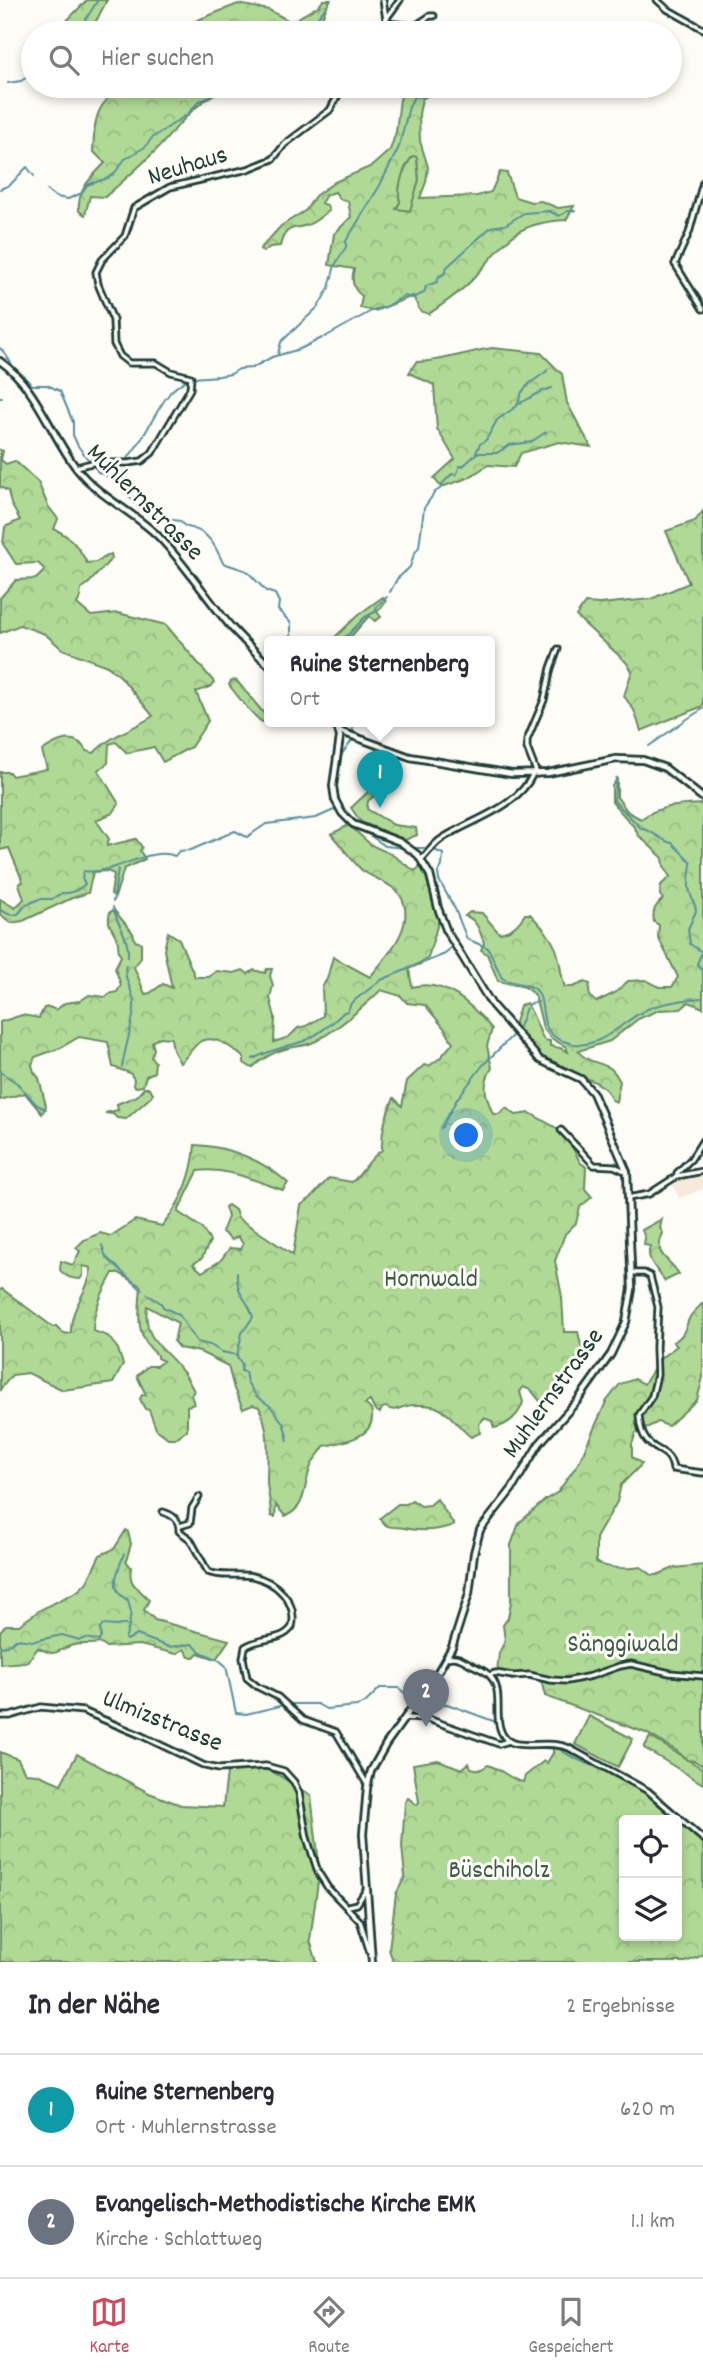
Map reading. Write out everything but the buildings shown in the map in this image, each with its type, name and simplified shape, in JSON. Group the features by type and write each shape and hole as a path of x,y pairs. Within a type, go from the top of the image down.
{"street":[{"path":"383,0 386,21"},
{"path":"386,21 400,0"},
{"path":"657,0 667,9 703,29"},
{"path":"422,21 434,16"},
{"name":"Neuhaus","path":"76,467 93,463 137,463 152,453 191,389 191,377 171,372 156,363 129,363 120,356 114,344 113,320 96,278 99,264 123,240 134,208 163,190 262,165 273,159 285,144 330,110 336,98"},
{"path":"703,182 689,233 673,265 703,309"},
{"name":"Muhlernstrasse","path":"0,361 14,372 29,391 76,467 89,482 160,538 232,628 264,660"},
{"path":"535,774 527,740 544,700 558,649"},
{"path":"338,727 333,786 339,808 353,824 405,845 421,860 441,839 505,804 527,785 535,774"},
{"path":"339,732 410,757 494,772 535,774 605,760 643,760 665,768 703,798"},
{"name":"Muhlernstrasse","path":"371,1959 363,1834 367,1784 378,1758 452,1647 470,1594 474,1553 480,1530 512,1489 539,1444 578,1400 616,1345 630,1308 632,1273 627,1172 589,1087 581,1079 536,1056 499,1014 447,932 430,875 421,860"},
{"path":"561,1130 594,1165 614,1166 627,1172"},
{"path":"628,1198 649,1194 677,1175 703,1140"},
{"path":"677,1175 703,1171"},
{"path":"632,1273 650,1276 658,1307 657,1375 652,1396 640,1410 640,1426 645,1441 670,1457 673,1469 703,1473"},
{"path":"180,1525 190,1522 192,1508 199,1497"},
{"path":"163,1512 173,1516 180,1525 179,1531 190,1539 208,1572 222,1576 254,1576 274,1586 286,1597 292,1611 292,1627 282,1637 256,1641 245,1647 243,1658 247,1678 278,1697 303,1720 336,1732 367,1784"},
{"path":"452,1647 456,1656 490,1676 495,1686 500,1727 509,1741 519,1745 557,1743 569,1748 648,1791 703,1839"},
{"path":"447,1658 456,1656"},
{"path":"490,1676 495,1673 529,1675 567,1681 584,1679 631,1664 670,1673 703,1676"},
{"name":"Ulmizstrasse","path":"0,1716 41,1707 83,1711 205,1766 219,1769 263,1766 281,1770 292,1779 298,1789 307,1838 318,1872 363,1927 371,1959"},
{"path":"405,1718 428,1719 499,1745 509,1741"},
{"path":"346,1906 357,1903 366,1890"}],"shaded area":[{"path":"703,1173 703,1189 679,1198 671,1182 683,1175"}],"green space":[{"path":"87,0 107,0 96,21 67,21"},
{"path":"323,0 330,0 320,21 293,21 320,5"},
{"path":"238,4 269,10 289,21 195,21"},
{"path":"209,98 192,111 154,152 105,197 90,196 85,215 79,211 80,196 86,184 105,163 93,151 98,113 107,99"},
{"path":"401,98 424,98 419,114 420,141 428,167 420,198 477,196 491,192 500,172 507,173 515,197 531,202 541,201 558,208 574,206 566,220 533,225 511,237 467,285 429,314 420,311 413,296 375,311 360,308 362,296 353,284 354,269 329,265 334,234 351,217 348,201 340,199 335,192 326,195 321,203 327,205 329,211 309,224 289,230 280,246 270,247 263,252 260,249 281,226 306,210 315,196 335,182 372,166 390,150 396,132","holes":["413,156 417,157 419,180 410,211 396,209 400,202 399,190 404,171"]},
{"path":"413,155 417,157 419,180 410,211 396,209 400,202 402,177"},
{"path":"492,348 541,353 562,374 567,403 591,447 559,442 521,453 514,467 488,465 468,478 441,487 434,478 455,459 437,429 434,385 409,373 416,362"},
{"path":"0,450 3,451 1,460 6,464 15,461 38,482 48,506 58,519 54,529 74,543 87,563 96,562 111,554 112,558 81,589 77,604 91,616 118,613 166,625 214,682 212,686 196,692 208,721 191,747 163,762 154,747 127,753 116,742 109,744 108,763 98,770 119,804 113,813 96,820 109,839 107,846 136,839 142,847 140,851 145,859 124,869 115,897 111,894 114,874 107,871 93,872 88,893 23,921 11,923 0,914 0,899 15,908 24,899 19,884 23,882 9,848 0,850 0,772 9,772 12,776 47,769 42,751 66,740 77,741 86,751 94,753 107,742 153,716 120,676 107,666 62,649 45,634 20,625 0,633 0,598 16,580 36,579 45,570 38,563 16,564 3,544 5,527 20,520 11,504 8,491 0,487"},
{"path":"703,511 703,706 641,731 634,710 624,696 632,671 626,662 576,616 585,603 651,599 689,583 666,531 695,521"},
{"path":"383,597 386,602 377,612 381,617 375,621 369,616 351,636 336,636 358,615"},
{"path":"236,680 264,713 264,722 245,705 229,685"},
{"path":"617,779 617,797 628,812 641,819 663,808 703,804 703,1008 689,1002 681,1009 659,1010 638,1019 610,1041 578,1051 614,1071 620,1081 616,1102 593,1081 547,1061 516,1029 515,1022 520,1006 526,1003 544,1040 550,1041 550,1046 568,1052 566,1047 551,1038 543,1028 535,995 525,987 498,981 487,954 481,950 484,943 478,926 465,916 470,912 482,913 499,933 511,929 525,914 530,914 554,944 565,987 585,982 590,984 590,994 596,1002 615,993 628,981 646,980 659,987 672,987 678,977 658,937 659,925 653,918 655,909 663,899 660,895 661,885 670,877 663,858 638,835 612,802 612,786"},
{"path":"369,791 374,796 368,801 367,809 394,825 416,828 417,835 405,840 361,822 351,808"},
{"name":"Hornwald","path":"349,825 371,845 391,854 415,871 422,865 439,919 428,958 409,969 412,987 436,986 447,990 467,1003 492,1029 487,1046 492,1068 486,1086 493,1114 499,1114 506,1108 516,1115 530,1113 565,1133 580,1162 586,1167 585,1189 592,1197 580,1207 576,1223 565,1234 555,1261 562,1297 564,1332 578,1332 582,1349 567,1374 563,1393 540,1401 531,1390 523,1387 520,1392 523,1402 512,1419 494,1428 492,1421 484,1418 479,1424 480,1433 471,1437 436,1407 413,1405 394,1410 386,1407 382,1408 380,1413 370,1401 365,1404 372,1415 366,1431 346,1441 324,1446 309,1471 298,1507 285,1516 276,1505 275,1517 271,1516 267,1483 267,1435 259,1407 253,1405 243,1409 228,1366 200,1352 179,1348 174,1342 178,1323 147,1306 148,1328 152,1336 184,1373 194,1391 191,1395 194,1404 187,1406 187,1430 176,1438 168,1438 156,1429 149,1410 145,1409 140,1399 142,1395 146,1395 137,1376 148,1366 156,1366 163,1361 157,1358 141,1332 141,1286 119,1273 113,1273 97,1308 93,1331 108,1336 118,1349 123,1365 113,1383 63,1390 28,1373 12,1375 0,1390 0,1290 53,1327 56,1326 67,1334 71,1332 73,1315 87,1285 91,1268 83,1266 80,1279 71,1278 60,1270 61,1261 73,1265 80,1251 76,1248 84,1240 100,1233 111,1236 135,1220 162,1226 185,1188 195,1145 245,1156 288,1183 283,1190 230,1173 198,1171 178,1212 202,1228 210,1241 202,1258 193,1264 202,1272 220,1261 230,1248 241,1249 243,1244 238,1236 232,1240 222,1232 228,1217 225,1207 228,1205 235,1210 238,1218 293,1255 301,1205 329,1178 352,1182 356,1178 382,1150 385,1123 394,1098 402,1106 407,1081 424,1065 429,1066 440,1058 453,1043 425,1005 407,1003 401,996 381,990 325,1036 308,1044 276,1052 252,1068 244,1063 244,1058 235,1051 212,1039 198,1043 180,1063 173,1050 171,1038 160,1037 152,1042 154,1072 146,1076 143,1086 136,1087 130,1073 113,1067 108,1042 79,1037 60,1048 35,1057 32,1065 39,1078 46,1106 42,1114 25,1093 0,1100 0,1022 22,1015 39,1018 44,1008 56,1010 65,1003 80,1001 89,995 106,997 117,992 121,985 115,968 121,956 109,921 110,912 114,910 133,933 135,941 141,943 141,958 134,967 145,994 163,984 172,988 164,950 168,932 179,939 195,977 209,977 216,971 234,973 243,970 248,974 254,970 265,973 267,969 272,969 270,998 275,1017 274,1042 289,1037 298,1028 323,1016 322,987 333,957 370,977 392,949 403,928 405,906 400,895 360,869 331,834"},
{"path":"144,1088 149,1088 153,1093 151,1097 126,1119 105,1113 118,1110 117,1104 137,1096"},
{"path":"662,1219 661,1252 679,1274 665,1281 649,1256 650,1246 644,1245 642,1230"},
{"name":"Sänggiwald","path":"703,1303 703,1377 697,1400 668,1426 658,1422 636,1433 632,1444 632,1457 642,1464 621,1485 617,1502 596,1538 596,1562 612,1567 641,1567 652,1575 674,1568 703,1565 703,1766 687,1760 646,1733 545,1696 540,1676 519,1676 512,1680 497,1673 499,1653 505,1641 503,1625 508,1618 511,1602 511,1545 519,1523 558,1492 579,1462 606,1402 620,1384 635,1379 644,1384 662,1357 677,1346 673,1342 683,1334 691,1315"},
{"path":"437,1499 454,1525 435,1530 417,1530 388,1526 380,1518 398,1504 412,1500 421,1506 430,1505"},
{"path":"126,1530 131,1544 126,1561 131,1567 131,1579 149,1600 144,1610 155,1620 229,1640 216,1659 198,1653 189,1657 184,1649 176,1654 140,1645 106,1647 99,1643 73,1645 55,1653 38,1648 27,1662 0,1664 0,1631 6,1625 19,1625 40,1610 78,1591 87,1582 100,1555 114,1549"},
{"path":"589,1716 633,1739 618,1767 575,1744"},
{"path":"650,1737 703,1769 703,1784 644,1748"},
{"name":"Büschiholz","path":"557,1745 576,1756 593,1761 642,1788 672,1815 619,1815 619,1941 682,1941 682,1824 703,1836 703,1955 686,1962 393,1962 389,1949 396,1894 405,1877 402,1846 405,1802 408,1798 417,1805 419,1802 413,1764 438,1760 462,1769 469,1763 471,1768 480,1770 488,1765 523,1782 525,1776 544,1761 547,1763 553,1753 553,1747"},
{"path":"0,1752 18,1759 25,1773 37,1774 61,1784 77,1754 149,1793 181,1805 223,1807 227,1772 252,1769 273,1772 311,1795 318,1855 318,1882 310,1940 317,1962 0,1962"}],"waterway":[{"path":"85,21 98,0"},
{"path":"315,21 325,8"},
{"path":"8,83 21,81"},
{"path":"47,190 56,197 68,199 82,193 87,185 114,174 125,159 188,114 199,101 207,98"},
{"path":"278,354 281,342 318,307 329,288 335,265 346,247 346,241 379,187 399,147 413,98"},
{"path":"0,189 10,185 27,167 34,176"},
{"path":"325,337 404,296 412,298 424,293 426,286 437,282 447,267 491,227 505,225 524,213 549,211 559,216 575,211"},
{"path":"193,378 231,374 239,369 252,368 272,357 300,349 322,338"},
{"path":"0,348 32,385 47,385 60,391 73,422 73,435 90,462"},
{"path":"390,592 397,579 410,567 419,547 424,508 435,492 452,474 456,475 460,466 475,455 497,420 517,406 522,392 529,384 547,371"},
{"path":"124,462 170,392 186,380"},
{"path":"519,404 552,388"},
{"path":"477,453 497,453 509,445 531,442 546,432"},
{"path":"93,465 98,472 115,479 134,502 157,508 173,520 200,531 213,543 223,563 247,571 266,591 275,594 279,602 278,610 291,623 291,636"},
{"path":"347,636 365,617 375,612 377,606 387,597"},
{"path":"649,746 703,709"},
{"path":"352,727 353,732"},
{"path":"338,770 342,754 353,739"},
{"path":"336,776 341,803 359,824"},
{"path":"616,778 614,801 642,829 672,843 691,862 689,890 696,911 688,929 690,944 702,952 697,964 703,971"},
{"path":"0,910 11,915 18,914 26,905 39,899 52,899 62,893 74,892 85,884 82,878 84,871 107,869 154,854 175,856 179,851 191,850 235,831 247,837 266,824 316,818 334,810"},
{"path":"368,834 385,846 405,848"},
{"path":"415,848 430,848 443,854 439,880 467,939 488,948 502,978 530,986 537,991 545,1024 554,1036 563,1041 588,1044 610,1034 650,1008 703,998"},
{"path":"113,902 118,869"},
{"path":"113,907 127,944 128,957"},
{"path":"253,1059 310,1038 348,1011 351,1003 381,980 445,954 451,947"},
{"path":"122,1067 134,1008 126,965"},
{"path":"529,1004 538,1002"},
{"path":"519,1027 526,1008"},
{"path":"441,1128 457,1099 483,1065 514,1034"},
{"path":"0,1072 17,1083 37,1105 46,1109"},
{"path":"102,1245 106,1257 142,1290"},
{"path":"237,1272 238,1287 253,1317 242,1333 237,1356"},
{"path":"147,1294 179,1315 197,1342 236,1355 242,1364 241,1371 245,1372 247,1382 256,1396 270,1406 284,1424 288,1441"},
{"path":"124,1554 116,1586 118,1592 128,1600 131,1612 129,1625"},
{"path":"0,1647 7,1646 16,1639 34,1641 62,1635 99,1641 103,1625 125,1624 129,1627 125,1639 127,1640 137,1635 169,1647 192,1644 201,1652 219,1660 226,1666 236,1713 246,1714 284,1705"},
{"path":"288,1704 317,1704 326,1709 357,1706 365,1703 380,1688 399,1688 412,1700"},
{"path":"422,1705 447,1704 496,1722 501,1739"},
{"path":"557,1747 576,1759 611,1773"},
{"path":"628,1781 652,1797"},
{"path":"661,1806 671,1815"},
{"path":"682,1824 689,1830"}],"place":[{"name":"Ruine Sternenberg","path":"380,808"},
{"name":"Evangelisch-Methodistische Kirche EMK","path":"426,1727"}]}
